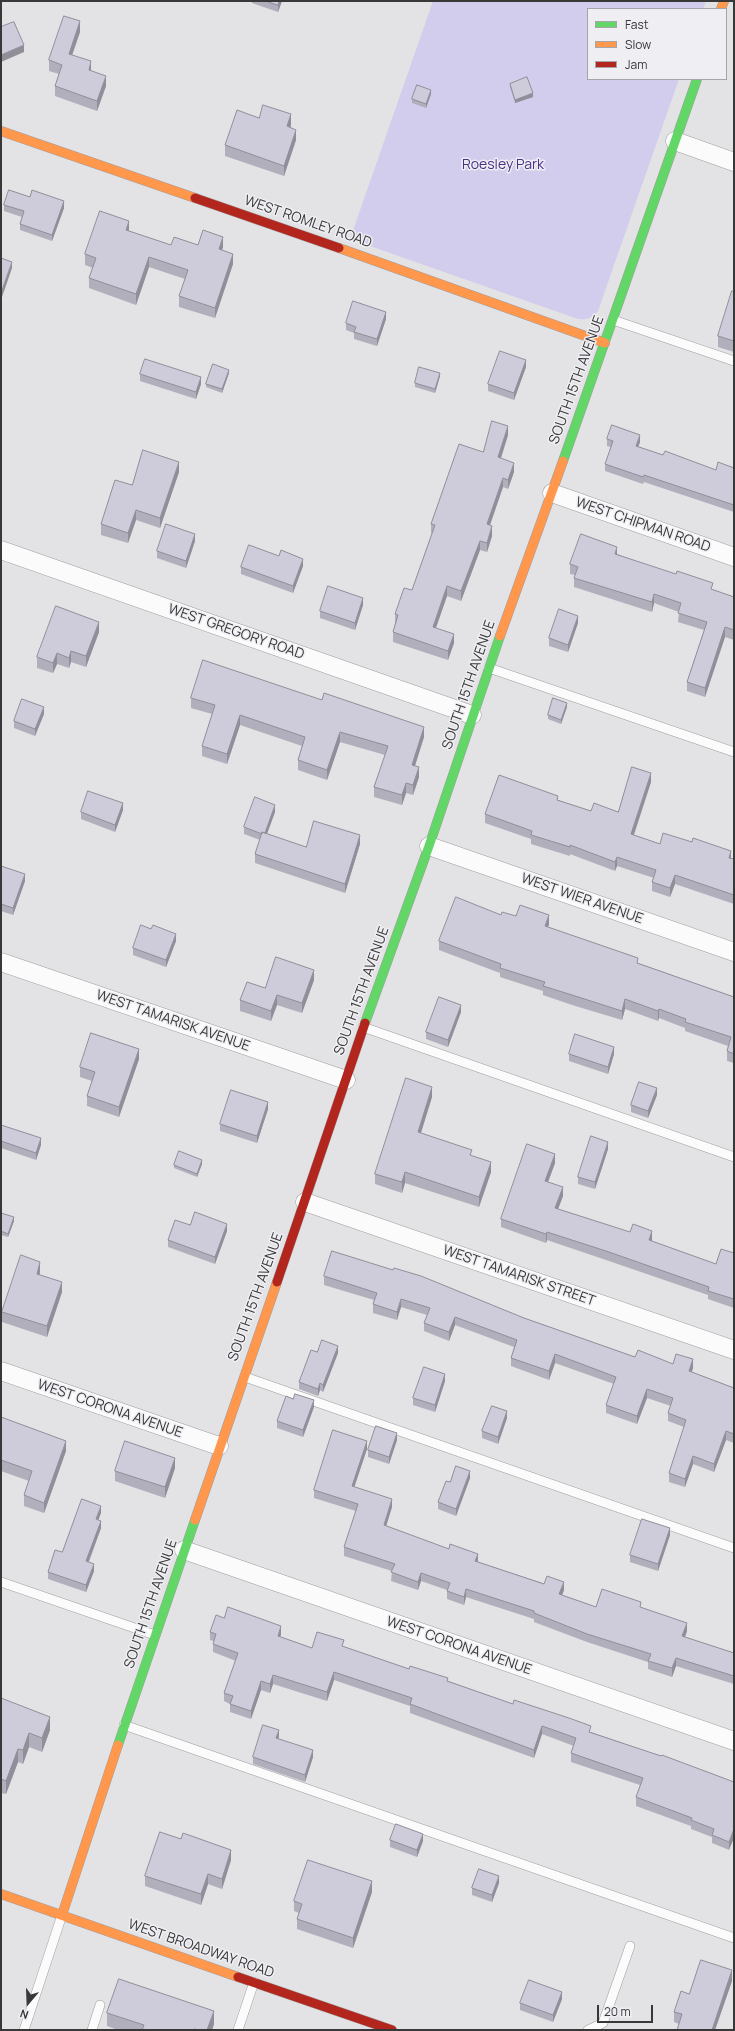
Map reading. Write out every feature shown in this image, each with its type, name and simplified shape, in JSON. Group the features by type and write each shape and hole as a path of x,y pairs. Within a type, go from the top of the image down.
{"street":[{"name":"SOUTH 15TH AVENUE","path":"62,1915 124,1725 243,1376 305,1202 364,1027 429,846 472,715 605,343 696,80"},
{"name":"WEST ROMLEY ROAD","path":"1,131 348,251 605,343"},
{"path":"675,141 734,162"},
{"name":"WEST CHIPMAN ROAD","path":"552,493 734,557"},
{"name":"WEST GREGORY ROAD","path":"1,550 472,715"},
{"name":"WEST WIER AVENUE","path":"429,846 734,952"},
{"name":"WEST TAMARISK AVENUE","path":"1,962 346,1080"},
{"name":"WEST TAMARISK STREET","path":"305,1202 734,1350"},
{"name":"WEST CORONA AVENUE","path":"1,1371 219,1446"},
{"name":"WEST CORONA AVENUE","path":"184,1550 734,1742"},
{"name":"WEST BROADWAY ROAD","path":"1,1894 392,2030"}],"lane":[{"path":"613,320 734,361"},
{"path":"489,668 734,752"},
{"path":"364,1027 734,1157"},
{"path":"243,1376 734,1548"},
{"path":"1,1582 155,1635"},
{"path":"124,1725 734,1938"},
{"path":"24,2030 62,1915"},
{"path":"588,2030 603,2023 630,1946"},
{"path":"238,2030 254,1982"},
{"path":"92,2030 100,2004"}],"green space":[{"name":"Roesley Park","path":"433,1 706,1 703,8 587,8 587,80 679,80 598,311 594,315 587,319 578,319 350,239"}],"building":[{"path":"266,1 279,1 278,5"},
{"path":"64,16 80,21 69,54 91,61 89,70 106,76 97,101 55,86 62,65 49,60"},
{"path":"14,22 24,45 1,55 1,27"},
{"path":"527,77 533,93 515,100 510,84"},
{"path":"417,85 431,90 426,104 412,99"},
{"path":"263,105 291,114 287,126 296,130 284,166 225,145 237,110 259,118"},
{"path":"9,190 30,197 32,190 64,201 52,235 20,224 24,211 4,205"},
{"path":"100,211 129,221 126,230 171,245 174,237 198,245 203,230 223,237 219,249 233,254 215,308 179,296 188,270 149,257 136,294 89,278 96,258 85,254"},
{"path":"1,258 12,262 1,293"},
{"path":"732,291 734,291 734,341 718,336"},
{"path":"353,301 386,312 377,339 354,332 356,327 346,323"},
{"path":"500,351 526,360 514,393 488,384"},
{"path":"145,359 201,377 196,392 140,374"},
{"path":"213,364 229,370 222,389 206,384"},
{"path":"419,367 440,373 435,389 415,383"},
{"path":"492,421 508,426 498,457 514,463 508,480 503,478 487,524 492,526 487,543 480,541 461,591 447,586 433,627 454,634 448,651 393,632 398,615 395,614 404,588 412,590 435,525 431,524 459,444 483,452"},
{"path":"612,425 640,435 636,446 663,455 665,451 716,470 718,462 734,468 734,505 644,475 643,477 605,464 613,441 607,439"},
{"path":"143,450 179,462 160,518 136,510 128,533 101,524 115,480 132,485"},
{"path":"166,524 195,534 186,561 157,551"},
{"path":"581,534 617,547 615,554 676,574 677,571 713,583 711,589 734,597 734,630 725,627 705,688 687,682 707,622 678,613 681,603 654,594 652,602 574,578 578,567 570,564"},
{"path":"249,545 279,556 281,550 303,559 293,586 241,567"},
{"path":"328,586 363,598 355,623 320,611"},
{"path":"56,606 99,622 86,656 71,651 69,658 57,653 53,663 37,657"},
{"path":"559,609 578,616 568,645 549,638"},
{"path":"203,660 322,700 324,693 424,727 412,765 419,767 413,785 406,783 402,795 374,787 388,746 340,732 327,770 298,760 305,737 240,715 227,754 202,746 215,705 191,698"},
{"path":"553,698 567,703 561,720 548,715"},
{"path":"22,699 44,707 35,729 14,721"},
{"path":"632,767 651,773 631,834 660,844 663,833 692,842 693,838 731,851 729,858 734,859 734,895 675,875 670,888 652,882 656,870 617,857 615,862 570,845 570,847 531,835 532,831 485,814 499,775 558,796 557,800 591,811 594,803 618,812"},
{"path":"88,791 123,803 115,825 81,812"},
{"path":"255,797 275,805 265,833 262,832 262,834 244,827"},
{"path":"314,821 360,835 345,884 255,854 262,832 306,847"},
{"path":"1,866 25,874 13,908 1,904"},
{"path":"456,897 501,915 502,912 516,916 520,905 549,915 545,926 638,958 637,963 734,997 734,1054 727,1051 731,1037 685,1022 686,1019 625,999 622,1011 543,986 545,982 500,968 501,964 439,941"},
{"path":"141,925 151,929 153,925 176,934 166,960 133,948"},
{"path":"276,957 314,970 302,1003 277,995 271,1011 240,1000 247,982 265,988"},
{"path":"439,997 461,1005 448,1040 426,1032"},
{"path":"91,1033 139,1049 119,1107 87,1096 95,1072 80,1067"},
{"path":"575,1034 614,1047 608,1067 569,1054"},
{"path":"406,1078 432,1087 418,1132 472,1150 470,1155 491,1162 479,1197 405,1172 402,1182 375,1174"},
{"path":"639,1082 657,1088 648,1111 631,1105"},
{"path":"231,1090 268,1102 257,1136 220,1124"},
{"path":"1,1125 41,1138 36,1153 1,1141"},
{"path":"591,1136 608,1142 595,1182 578,1177"},
{"path":"527,1144 555,1154 545,1181 563,1187 555,1208 630,1232 633,1224 652,1231 649,1240 716,1264 721,1249 734,1253 734,1299 708,1291 709,1287 606,1251 547,1232 546,1234 501,1219"},
{"path":"179,1151 202,1160 197,1174 174,1165"},
{"path":"195,1212 227,1224 215,1257 168,1240 175,1220 190,1225"},
{"path":"1,1213 14,1217 8,1234 1,1231"},
{"path":"332,1251 393,1270 394,1268 421,1276 524,1318 635,1357 638,1350 673,1364 676,1354 693,1359 689,1371 734,1388 734,1434 726,1431 714,1464 693,1456 685,1479 669,1473 686,1420 668,1413 673,1398 647,1389 637,1416 606,1405 616,1377 555,1354 549,1371 511,1358 517,1340 455,1317 449,1332 424,1323 430,1308 401,1299 397,1312 373,1304 377,1293 324,1276"},
{"path":"21,1255 40,1262 37,1274 62,1282 47,1326 2,1312"},
{"path":"322,1340 338,1346 323,1385 320,1383 318,1389 299,1382 311,1350 317,1352"},
{"path":"424,1367 445,1374 435,1405 413,1398"},
{"path":"295,1394 314,1400 303,1430 277,1421 286,1396 293,1399"},
{"path":"492,1406 507,1411 498,1437 482,1431"},
{"path":"1,1417 66,1441 44,1503 24,1495 32,1471 1,1460"},
{"path":"376,1426 397,1433 389,1457 368,1450"},
{"path":"333,1430 367,1441 352,1486 392,1499 384,1525 449,1549 450,1544 478,1554 475,1561 544,1584 547,1576 564,1582 559,1594 596,1607 602,1589 641,1602 640,1607 687,1623 682,1636 734,1653 734,1676 676,1658 672,1668 648,1661 651,1654 587,1634 534,1613 534,1611 466,1589 464,1597 447,1591 450,1583 421,1573 418,1582 391,1572 395,1564 344,1547 358,1504 314,1490"},
{"path":"125,1441 175,1458 165,1487 115,1471"},
{"path":"456,1466 470,1471 456,1509 438,1502 446,1481 450,1482"},
{"path":"82,1499 101,1506 96,1519 101,1521 86,1561 94,1564 86,1585 48,1572 55,1550 62,1552"},
{"path":"642,1519 670,1528 658,1564 630,1555"},
{"path":"228,1607 281,1626 278,1636 312,1648 317,1632 344,1640 342,1646 409,1669 410,1666 448,1678 447,1681 513,1704 514,1700 569,1718 591,1726 589,1732 661,1756 662,1755 734,1782 734,1829 729,1842 712,1835 714,1829 691,1820 692,1818 636,1797 643,1778 571,1753 576,1738 542,1726 534,1750 410,1704 412,1698 334,1672 327,1692 273,1675 270,1684 261,1681 251,1711 230,1704 233,1696 224,1693 238,1653 213,1644 216,1634 210,1632 216,1615 224,1618"},
{"path":"1,1698 50,1717 42,1738 29,1733 23,1750 18,1749 6,1781 1,1779"},
{"path":"263,1725 279,1730 276,1738 313,1750 305,1775 253,1757"},
{"path":"396,1824 423,1834 417,1850 390,1840"},
{"path":"160,1832 181,1839 183,1833 231,1850 222,1879 208,1874 201,1894 145,1876"},
{"path":"308,1860 372,1881 353,1938 297,1919 302,1904 294,1901"},
{"path":"479,1869 499,1876 492,1895 472,1888"},
{"path":"701,1960 732,1970 712,2030 677,2030 682,2014 674,2012 681,1991 689,1994"},
{"path":"119,1979 214,2011 207,2030 142,2030 144,2025 107,2013"},
{"path":"529,1980 562,1992 553,2015 520,2003"}],"traffic: fast":[{"path":"563,461 697,80"},
{"path":"365,1023 429,846 500,636"},
{"path":"118,1745 195,1520"}],"traffic: slow":[{"path":"721,8 724,1"},
{"path":"1,131 195,198"},
{"path":"339,248 605,343"},
{"path":"500,636 563,461"},
{"path":"195,1520 277,1282"},
{"path":"62,1915 118,1745"},
{"path":"1,1894 238,1977"}],"traffic: jam":[{"path":"195,198 339,248"},
{"path":"277,1282 365,1023"},
{"path":"238,1977 392,2030"}]}
